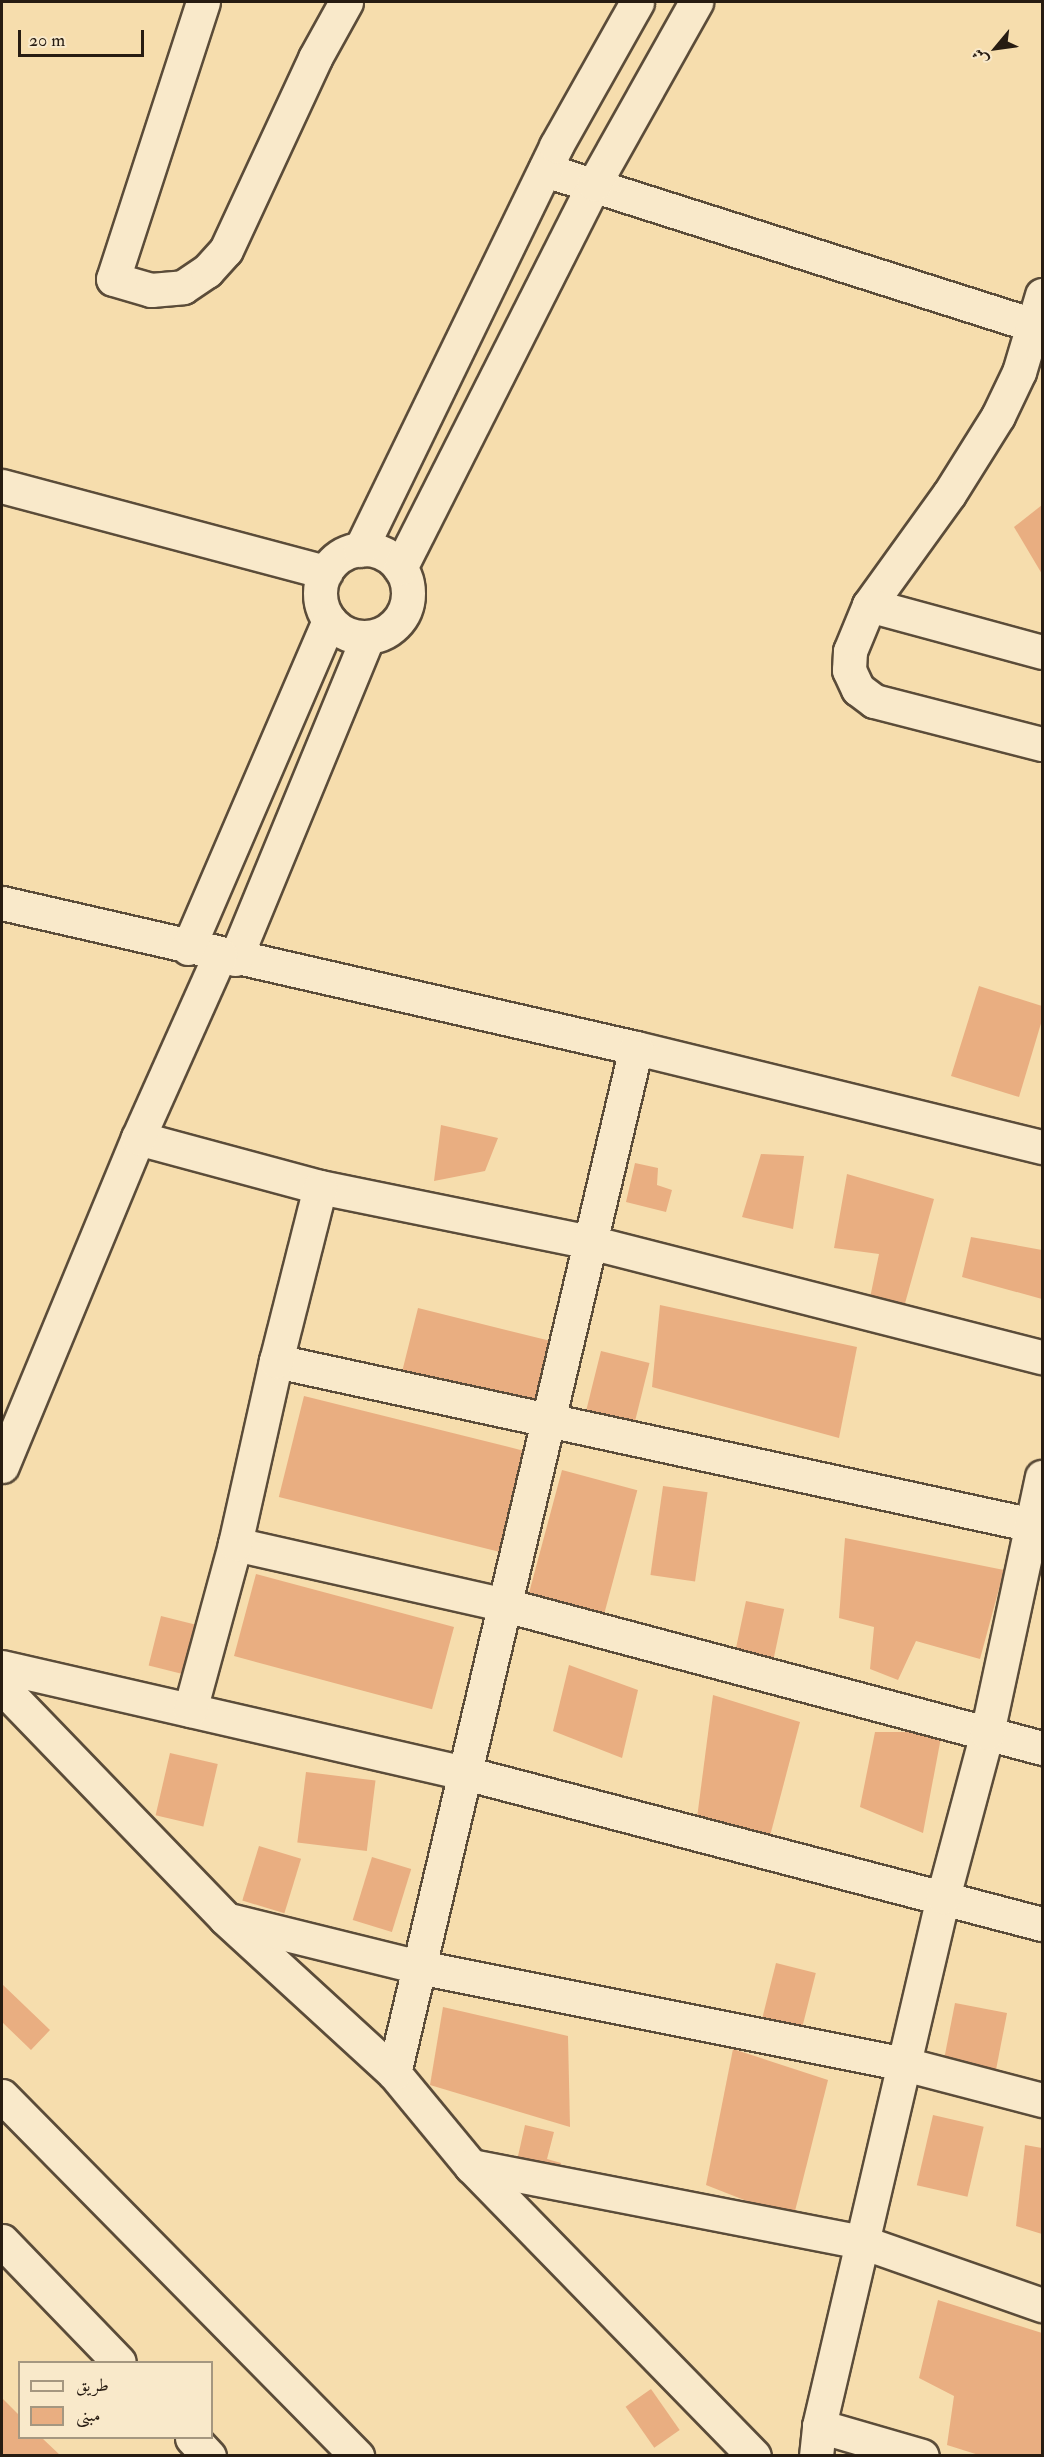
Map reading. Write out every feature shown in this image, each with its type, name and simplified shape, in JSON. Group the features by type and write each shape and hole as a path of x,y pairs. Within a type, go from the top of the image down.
{"street":[{"path":"203,2 113,279 151,290 183,287 207,271 226,250 315,58 346,2"},
{"path":"360,550 545,170 637,2"},
{"path":"400,568 594,184 696,2"},
{"path":"545,170 1038,310 1019,372 998,416 949,494 869,605 850,651 849,670 858,689 874,701 1042,744"},
{"path":"2,486 326,572"},
{"path":"360,550 384,554 400,568 409,596 404,612 394,626 368,636 343,631 329,620 322,605 320,588 326,572 336,559 360,550"},
{"path":"869,605 1042,652"},
{"path":"188,948 329,620"},
{"path":"2,1466 138,1138 228,957 368,636"},
{"path":"2,903 188,948 636,1048 1042,1148"},
{"path":"394,2073 636,1048"},
{"path":"138,1138 320,1186 590,1242 1042,1357"},
{"path":"190,1710 235,1544 276,1361 320,1186"},
{"path":"276,1361 1037,1525"},
{"path":"922,2456 818,2441 904,2064 1037,1525 1042,1477"},
{"path":"235,1544 505,1605 1042,1748"},
{"path":"2,1667 465,1773 1042,1924"},
{"path":"2,1687 225,1918 394,2073 471,2166 754,2456"},
{"path":"225,1918 419,1967 904,2064 1042,2100"},
{"path":"2,2096 357,2456"},
{"path":"471,2166 862,2242 1042,2305"},
{"path":"2,2241 118,2361"},
{"path":"193,2439 209,2456"}],"building":[{"path":"1042,505 1042,574 1014,527"},
{"path":"979,986 1042,1006 1042,1020 1019,1097 951,1076"},
{"path":"441,1125 498,1138 485,1171 434,1181"},
{"path":"761,1154 804,1156 793,1229 742,1217"},
{"path":"635,1163 658,1168 657,1185 672,1190 666,1212 626,1202"},
{"path":"847,1174 934,1199 904,1307 870,1298 879,1254 834,1248"},
{"path":"971,1237 1042,1250 1042,1299 962,1277"},
{"path":"660,1305 857,1347 839,1438 652,1387"},
{"path":"418,1308 555,1342 539,1405 402,1371"},
{"path":"601,1351 650,1363 633,1429 585,1417"},
{"path":"304,1396 525,1451 500,1552 279,1497"},
{"path":"562,1470 637,1490 604,1615 529,1595"},
{"path":"663,1486 708,1492 695,1581 650,1575"},
{"path":"845,1538 1004,1570 980,1659 916,1641 898,1680 870,1669 874,1627 839,1618"},
{"path":"256,1574 454,1627 432,1709 234,1656"},
{"path":"746,1601 784,1609 773,1664 734,1656"},
{"path":"161,1616 197,1625 185,1674 149,1665"},
{"path":"569,1665 638,1690 622,1758 553,1731"},
{"path":"713,1695 800,1722 770,1836 697,1818"},
{"path":"875,1732 942,1732 923,1833 860,1807"},
{"path":"170,1753 218,1764 203,1826 156,1815"},
{"path":"306,1772 375,1781 367,1851 297,1842"},
{"path":"259,1846 301,1859 284,1913 242,1901"},
{"path":"372,1857 411,1869 392,1932 353,1920"},
{"path":"776,1963 816,1973 799,2039 760,2029"},
{"path":"2,1984 50,2030 31,2050 2,2022"},
{"path":"955,2003 1007,2013 994,2082 942,2072"},
{"path":"443,2007 568,2036 570,2127 430,2085"},
{"path":"733,2049 828,2080 793,2219 706,2185"},
{"path":"933,2115 984,2127 967,2197 917,2185"},
{"path":"525,2125 554,2132 547,2159 561,2163 557,2175 516,2165"},
{"path":"1025,2145 1042,2148 1042,2234 1016,2226"},
{"path":"938,2300 1042,2333 1042,2456 982,2456 947,2445 954,2396 919,2378"},
{"path":"651,2389 680,2430 654,2448 626,2407"},
{"path":"2,2398 18,2414 18,2439 43,2439 61,2456 2,2456"}]}
